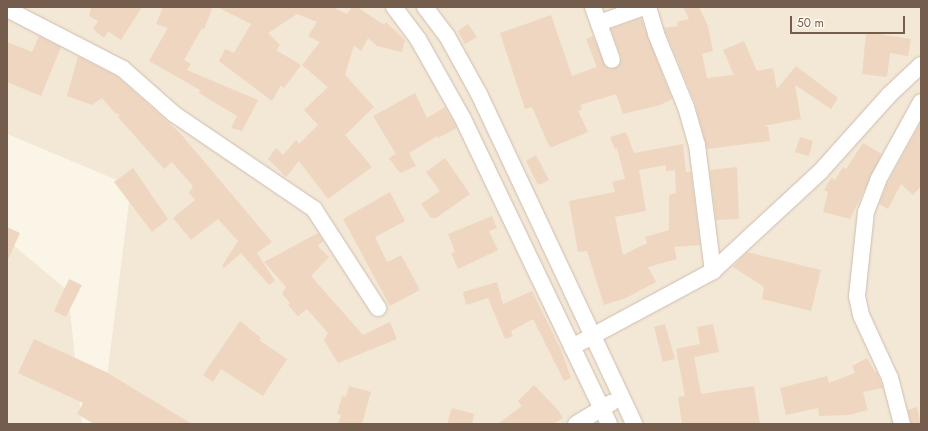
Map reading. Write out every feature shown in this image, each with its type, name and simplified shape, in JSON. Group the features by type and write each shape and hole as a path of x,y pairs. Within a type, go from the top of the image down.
{"street":[{"path":"394,7 418,39 463,118 608,424"},
{"path":"425,7 447,36 479,94 594,336 634,424"},
{"path":"593,7 612,60"},
{"path":"599,23 644,7"},
{"path":"648,7 656,34 686,107 697,145 713,271"},
{"path":"7,9 123,69 174,114 314,209 378,308"},
{"path":"572,347 713,271 820,172 889,95 921,65"},
{"path":"902,424 890,378 861,314 857,296 866,212 878,180 921,102"},
{"path":"576,424 601,408 622,398"}],"shaded area":[{"path":"7,7 921,7 921,424 101,424 131,186 7,134"},
{"path":"7,240 68,291 82,424 7,424"}],"building":[{"path":"91,7 142,7 121,40 108,31 104,38 93,29 98,21 89,16"},
{"path":"163,7 213,7 204,29 202,28 184,60 191,64 187,70 258,100 242,131 231,128 237,116 199,93 200,90 149,61 168,28 156,24"},
{"path":"217,7 332,7 347,14 352,7 357,7 384,25 386,22 405,40 402,52 377,46 368,38 361,51 354,45 345,75 374,107 345,135 372,167 328,199 299,161 286,177 268,159 276,148 283,155 296,140 299,144 318,125 304,110 328,87 302,65 320,42 308,36 317,22 297,14 268,33 280,45 276,50 301,65 284,88 281,85 272,101 219,61 225,49 234,53 251,24"},
{"path":"683,7 699,7 708,26 713,51 702,54 707,78 734,75 723,50 744,41 757,71 773,68 777,89 796,66 838,98 831,109 795,85 801,119 763,126 768,127 770,141 707,149 695,103 664,28 678,26 677,22 689,19"},
{"path":"551,15 572,76 597,67 586,39 593,36 606,67 611,69 619,66 621,57 611,29 641,18 672,99 660,105 623,114 616,94 580,105 582,109 578,111 588,132 550,148 532,107 525,109 500,33"},
{"path":"468,24 477,37 465,44 458,31"},
{"path":"866,32 911,39 908,56 890,53 887,77 862,74"},
{"path":"39,36 61,47 41,96 7,82 7,42 32,52"},
{"path":"78,56 118,77 180,133 272,242 257,253 275,281 269,285 241,253 224,268 222,266 238,241 218,219 191,240 173,218 195,200 189,193 193,186 172,162 164,169 118,117 120,115 115,113 102,98 92,105 67,96"},
{"path":"415,93 427,118 445,107 457,128 438,138 437,136 409,153 416,166 400,173 389,158 396,154 373,116"},
{"path":"921,122 921,186 913,195 901,184 888,209 879,204 887,184"},
{"path":"626,132 634,153 683,144 686,172 691,172 700,245 674,247 677,259 648,267 656,282 626,298 604,305 587,251 578,252 569,201 615,192 612,182 625,179 617,148 615,149 610,137","holes":["666,165 666,171 675,170 676,193 669,195 669,230 645,237 647,243 623,255 615,217 646,211 639,170"]},
{"path":"800,137 813,141 809,156 795,152"},
{"path":"863,143 882,154 850,219 823,212 828,192 824,190 831,178 835,180 843,167 846,169"},
{"path":"536,155 549,180 538,185 526,161"},
{"path":"445,158 470,194 436,218 431,218 421,204 440,191 426,172"},
{"path":"737,167 739,219 716,220 710,170"},
{"path":"133,168 168,219 152,232 114,182"},
{"path":"390,192 405,221 375,237 388,262 401,255 420,290 390,306 343,219"},
{"path":"492,216 497,228 489,231 498,250 458,269 451,253 455,252 448,234"},
{"path":"7,227 20,233 7,262"},
{"path":"318,233 323,241 318,246 329,257 311,276 363,335 390,322 397,339 338,363 324,340 328,333 307,309 298,316 288,305 290,303 282,294 286,287 264,262"},
{"path":"747,252 821,270 811,311 762,299 764,287 733,267"},
{"path":"69,279 82,285 66,317 54,311"},
{"path":"497,282 503,304 532,291 561,350 571,378 564,381 533,319 511,331 513,336 505,339 488,298 466,305 463,292"},
{"path":"240,321 261,338 259,340 287,359 263,396 221,369 213,382 203,375"},
{"path":"665,324 675,359 663,362 654,327"},
{"path":"713,324 719,352 694,357 701,394 754,386 760,424 682,424 678,397 685,396 676,349 700,344 697,327"},
{"path":"34,339 106,372 192,424 94,424 77,414 83,403 18,373"},
{"path":"867,358 875,372 877,372 883,388 863,392 868,410 849,415 819,416 818,408 786,415 780,388 827,376 829,383 855,373 852,366"},
{"path":"534,385 558,410 563,418 553,424 498,424 522,406 518,401"},
{"path":"349,386 371,392 362,424 338,424 341,415 337,414 342,396 346,397"},
{"path":"917,407 921,424 911,424 908,410"},
{"path":"452,408 474,414 472,424 447,424"}]}
